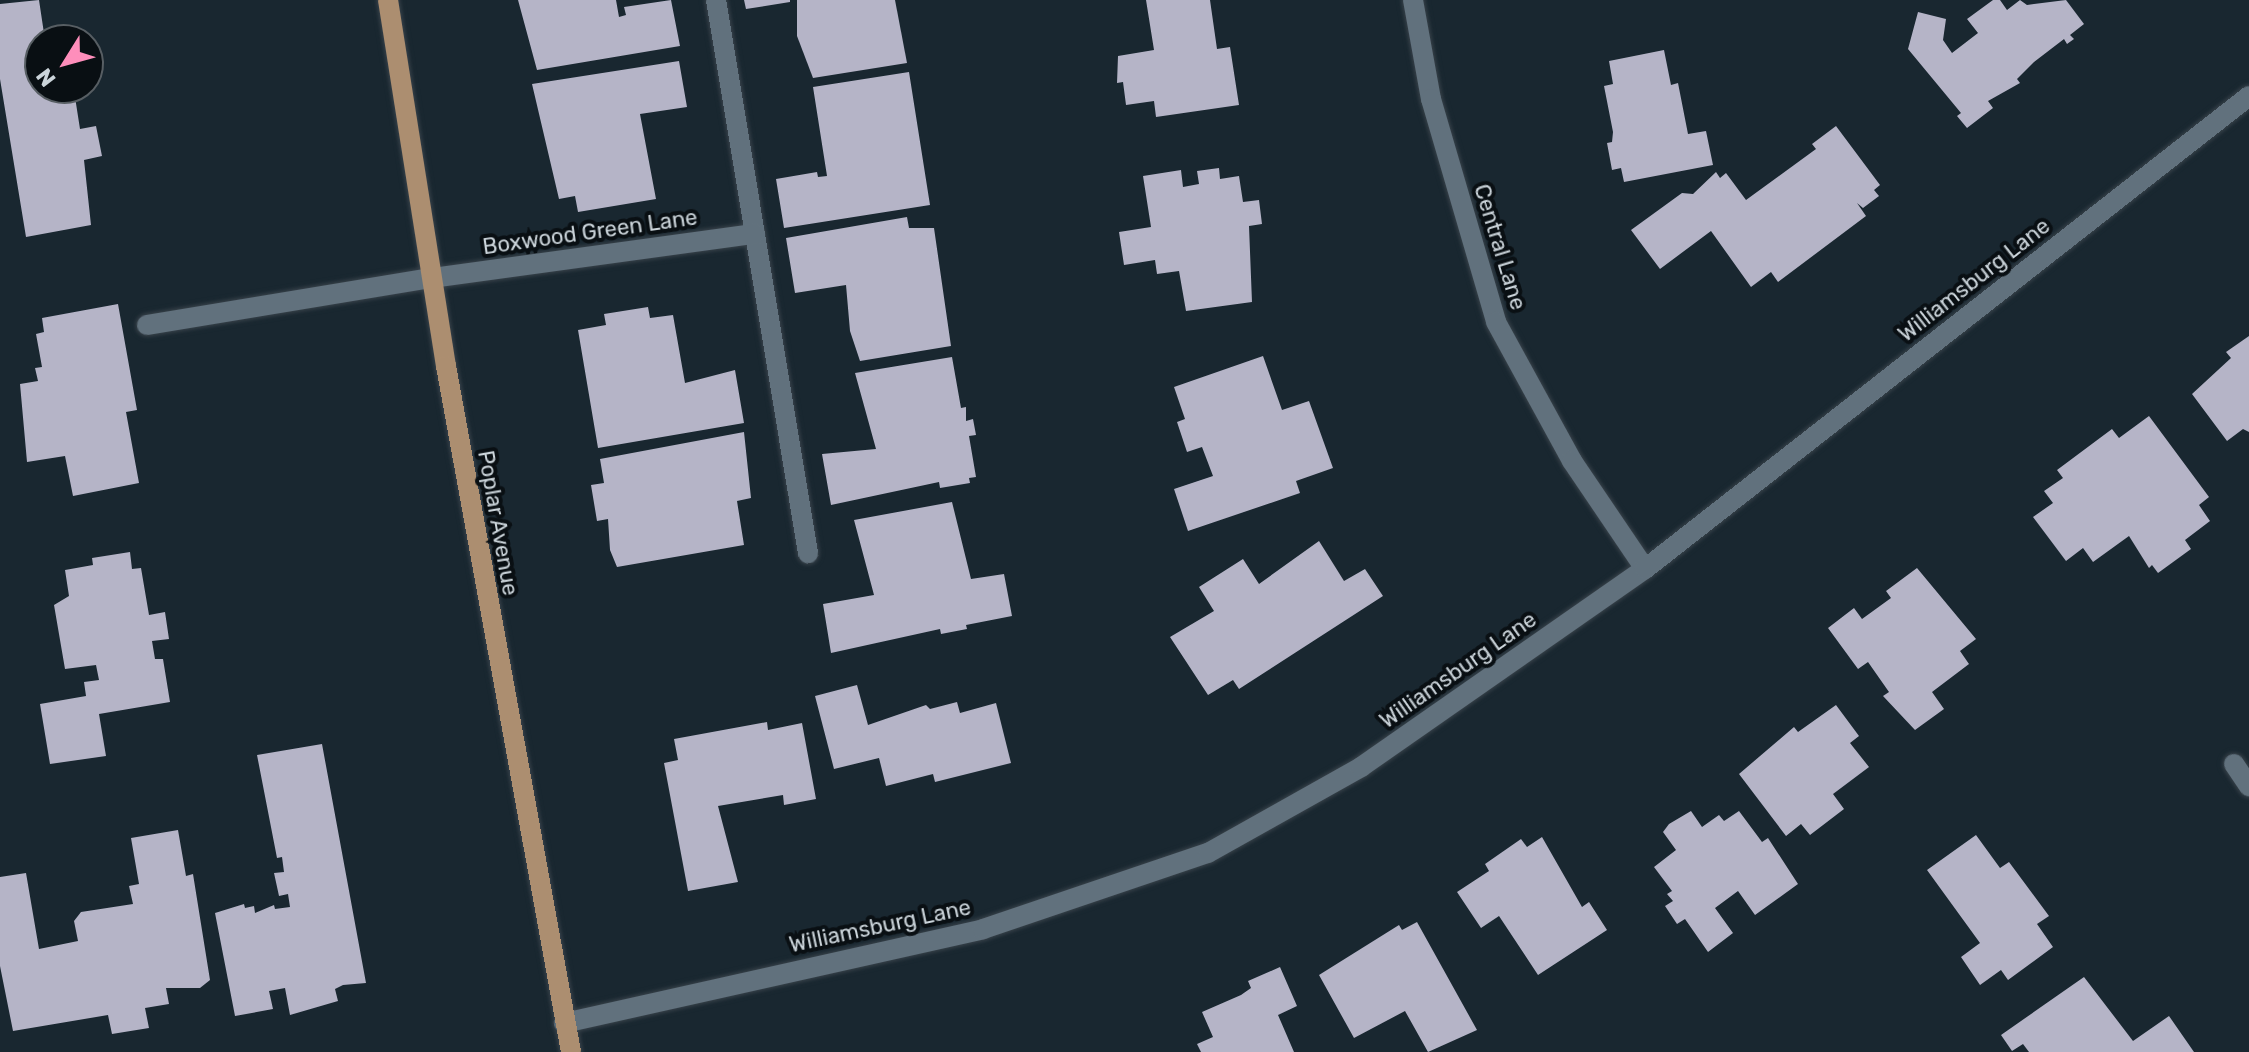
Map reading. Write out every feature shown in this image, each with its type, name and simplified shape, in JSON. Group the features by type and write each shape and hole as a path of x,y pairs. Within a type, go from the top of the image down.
{"main road":[{"name":"Poplar Avenue","path":"388,0 432,278 571,1052"}],"street":[{"path":"716,0 808,553"},
{"name":"Central Lane","path":"1413,0 1431,99 1496,322 1572,461 1645,569"},
{"name":"Williamsburg Lane","path":"564,1023 983,929 1208,853 1361,767 1645,569 2249,96"},
{"name":"Boxwood Green Lane","path":"147,325 432,278 755,234"},
{"path":"2234,764 2249,786"}],"building":[{"path":"39,0 43,24 24,24 24,104 76,104 80,129 96,126 102,156 84,160 91,225 26,237 0,79 0,4"},
{"path":"518,0 616,0 619,17 626,15 624,7 671,0 680,46 537,70"},
{"path":"744,0 790,0 790,2 746,9"},
{"path":"797,0 895,0 907,63 813,78 797,36"},
{"path":"1146,0 1210,0 1217,49 1230,47 1239,105 1156,117 1154,101 1126,105 1123,82 1117,83 1118,56 1154,50"},
{"path":"1993,0 2000,0 2007,10 2020,0 2027,5 2066,0 2084,24 2070,35 2074,39 2067,44 2064,39 2034,62 2017,79 2020,83 1988,101 1993,108 1967,128 1957,116 1961,113 1908,49 1918,12 1946,19 1943,40 1952,53 1978,33 1967,19"},
{"path":"1664,50 1671,85 1678,83 1688,134 1706,131 1713,165 1624,182 1621,168 1612,170 1607,143 1612,142 1613,132 1604,86 1613,84 1609,61"},
{"path":"679,61 687,107 640,114 656,199 578,212 575,196 559,199 532,84"},
{"path":"909,72 930,205 784,228 776,179 817,172 818,177 827,176 813,87"},
{"path":"1836,126 1880,185 1874,190 1879,196 1863,208 1857,203 1866,216 1778,282 1771,272 1751,287 1711,231 1660,269 1631,230 1682,193 1693,194 1716,172 1720,178 1726,173 1746,200 1816,149 1812,144"},
{"path":"1219,168 1220,179 1239,176 1243,202 1259,200 1262,224 1249,226 1252,302 1186,311 1179,271 1157,274 1155,260 1124,265 1119,232 1151,227 1143,176 1181,170 1183,187 1199,184 1197,171"},
{"path":"907,217 909,228 934,228 951,346 860,361 850,331 846,285 795,293 786,238"},
{"path":"118,304 137,410 126,412 139,483 73,496 65,456 27,462 20,384 38,381 35,368 42,367 36,334 44,332 42,318"},
{"path":"648,307 650,318 673,315 685,383 735,370 744,423 598,448 578,330 606,325 604,314"},
{"path":"2249,336 2249,432 2243,429 2227,441 2192,394 2231,358 2226,352"},
{"path":"1263,356 1282,410 1309,401 1333,468 1296,481 1300,493 1188,531 1174,489 1213,476 1202,447 1187,452 1177,422 1185,419 1174,387"},
{"path":"952,357 961,408 966,407 966,421 973,419 976,435 969,436 976,477 969,478 970,483 940,488 939,482 831,505 822,454 876,449 855,373"},
{"path":"2149,416 2209,497 2199,505 2210,521 2185,540 2191,549 2158,573 2152,565 2149,568 2129,536 2093,562 2083,548 2066,561 2033,517 2053,503 2044,491 2063,478 2057,470 2112,429 2119,438"},
{"path":"744,432 751,498 737,501 744,545 617,567 610,550 608,519 597,521 591,485 604,483 600,459"},
{"path":"952,502 971,579 1004,574 1012,616 966,625 967,629 941,634 940,629 831,653 823,604 874,595 854,520"},
{"path":"1319,541 1344,581 1365,569 1383,596 1239,689 1233,680 1208,695 1170,637 1214,611 1199,587 1243,559 1259,584"},
{"path":"130,552 132,569 141,568 149,615 165,612 169,639 152,641 155,659 163,659 170,702 99,714 106,756 50,764 40,704 86,696 84,682 99,680 96,665 65,669 54,605 69,596 65,570 93,565 92,558"},
{"path":"1917,568 1976,639 1960,651 1969,664 1932,692 1944,709 1915,730 1883,696 1889,692 1868,662 1858,669 1828,628 1854,608 1862,619 1891,598 1886,591"},
{"path":"857,685 868,725 926,705 930,709 957,702 960,713 996,703 1011,763 935,782 933,774 886,786 879,758 834,769 815,696"},
{"path":"1836,705 1859,736 1850,743 1869,767 1833,794 1844,809 1810,835 1801,824 1786,836 1739,774 1794,727 1798,732"},
{"path":"767,722 768,730 802,723 816,799 784,805 783,795 718,806 738,882 688,891 664,763 678,760 674,739"},
{"path":"322,744 366,983 343,985 335,989 338,1001 290,1015 285,988 269,991 273,1009 235,1016 215,913 244,904 245,908 254,906 255,913 274,905 275,909 290,907 288,894 279,896 274,873 284,872 282,857 277,858 257,755"},
{"path":"1691,811 1702,827 1719,815 1724,821 1739,811 1762,842 1768,838 1798,884 1755,915 1738,891 1715,908 1733,933 1708,952 1685,919 1677,924 1665,906 1673,901 1667,894 1672,891 1654,867 1676,850 1663,832 1669,824"},
{"path":"178,830 186,876 193,874 210,980 200,988 166,988 169,1004 145,1008 149,1028 112,1034 108,1015 13,1031 0,966 0,877 26,873 39,949 78,941 74,921 81,912 133,904 129,886 139,884 131,838"},
{"path":"1976,835 2000,868 2009,862 2049,916 2037,924 2053,947 2008,980 2001,970 1980,985 1961,957 1980,943 1927,870"},
{"path":"1542,837 1582,907 1589,902 1607,930 1538,975 1499,916 1481,928 1457,892 1489,871 1485,864 1521,839 1527,847"},
{"path":"1417,922 1477,1030 1428,1052 1405,1011 1354,1038 1319,975 1399,925 1402,930"},
{"path":"1280,967 1297,1006 1278,1015 1294,1052 1201,1052 1197,1044 1213,1037 1202,1012 1241,995 1251,988 1248,981"},
{"path":"2084,977 2133,1041 2169,1016 2194,1052 2029,1052 2023,1044 2012,1051 2001,1035"}]}
